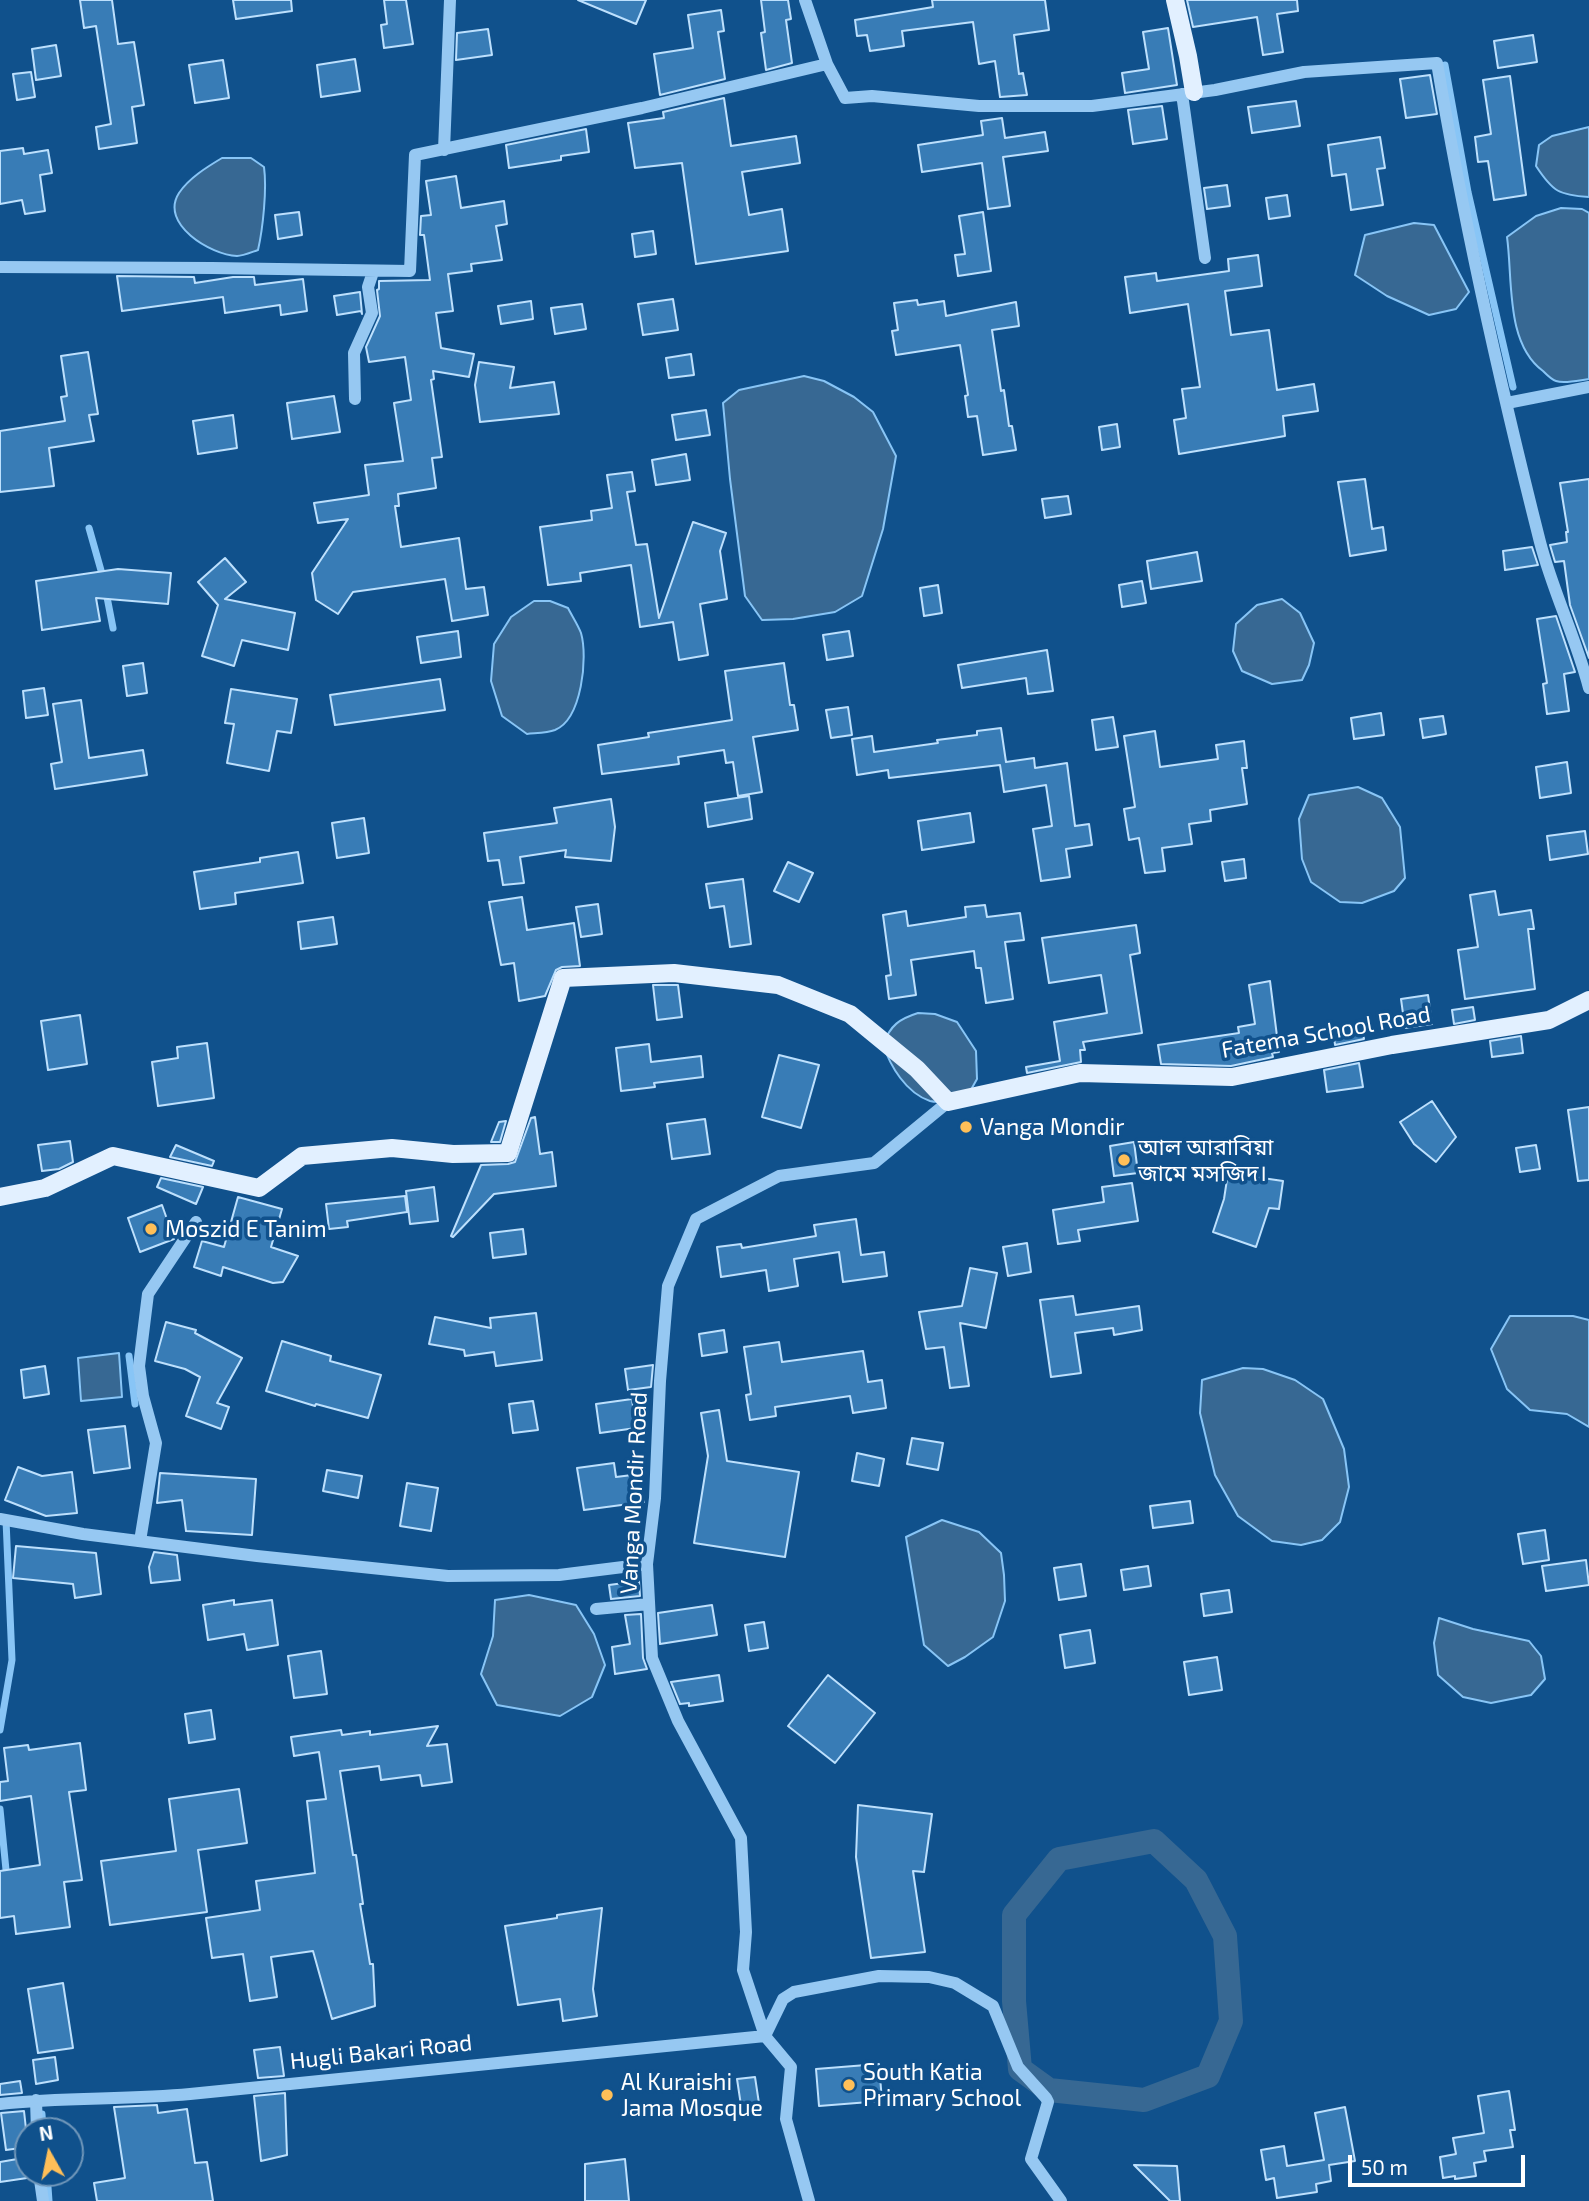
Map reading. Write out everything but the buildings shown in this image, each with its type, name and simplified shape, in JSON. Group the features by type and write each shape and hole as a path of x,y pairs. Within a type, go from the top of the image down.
{"main road":[{"path":"1175,0 1188,56 1188,93"},
{"path":"0,1197 45,1188 113,1156 260,1188 302,1156 391,1148 453,1154 508,1153 563,978 674,973 778,985 850,1014 917,1069 948,1101"},
{"name":"Fatema School Road","path":"948,1101 1080,1073 1232,1077 1392,1045 1549,1020 1589,1000"}],"street":[{"path":"444,150 450,0"},
{"path":"805,0 827,64 845,98 872,96 979,106 1079,106 1188,93 1304,72 1437,63 1457,180 1541,545 1581,657 1589,688"},
{"path":"0,267 410,271 415,155 642,108 827,64"},
{"path":"1188,93 1205,258"},
{"path":"355,399 354,353 372,313 368,287 373,272"},
{"path":"1507,403 1589,387"},
{"name":"Vanga Mondir Road","path":"765,2036 743,1970 746,1932 741,1838 678,1721 652,1658 647,1564 655,1498 660,1381 668,1286 696,1219 779,1176 874,1163 948,1101"},
{"path":"140,1541 156,1443 143,1396 139,1366 148,1294 196,1222"},
{"path":"0,1519 83,1534 448,1576 559,1575 647,1564"},
{"path":"596,1609 649,1604"},
{"path":"809,2201 786,2119 791,2067 765,2036 783,1999 794,1992 879,1976 929,1977 955,1983 993,2006 1018,2067 1048,2102 1031,2159 1061,2201"},
{"name":"Hugli Bakari Road","path":"0,2104 36,2100 186,2095 765,2036"},
{"path":"36,2100 37,2117"}],"water":[{"path":"1589,127 1589,197 1570,195 1552,187 1536,166 1539,145 1552,136"},
{"path":"222,158 251,158 264,167 264,208 258,250 237,256 202,244 191,236 176,216 175,205 179,193 199,173"},
{"path":"1561,208 1582,209 1589,213 1589,379 1564,382 1547,375 1531,359 1522,344 1513,309 1507,237 1536,216"},
{"path":"1414,223 1434,225 1469,292 1456,309 1429,315 1387,296 1355,275 1365,235"},
{"path":"804,376 824,381 854,397 873,412 896,456 883,529 862,596 835,612 793,619 762,620 745,596 723,403 739,390"},
{"path":"1282,599 1300,613 1314,643 1302,680 1272,684 1242,671 1233,651 1236,624 1257,605"},
{"path":"534,601 550,601 568,608 581,633 584,657 577,701 564,724 552,731 527,734 502,716 491,681 494,644 511,617"},
{"path":"1358,787 1382,798 1400,827 1405,878 1394,891 1362,903 1340,902 1311,882 1302,859 1299,819 1309,795"},
{"path":"918,1013 935,1014 957,1022 976,1051 977,1079 968,1095 944,1101 930,1101 906,1085 895,1070 883,1044 896,1024"},
{"path":"1510,1316 1573,1316 1589,1320 1589,1427 1567,1414 1530,1410 1507,1389 1491,1349"},
{"path":"119,1353 122,1397 81,1401 78,1358"},
{"path":"1243,1368 1263,1369 1295,1380 1323,1399 1344,1449 1349,1487 1340,1522 1322,1540 1301,1545 1272,1541 1238,1516 1215,1475 1200,1413 1202,1380"},
{"path":"942,1520 979,1532 1001,1553 1004,1575 1005,1601 993,1637 948,1666 924,1645 906,1537"},
{"path":"529,1595 576,1605 594,1634 605,1665 592,1697 560,1716 497,1705 481,1674 493,1636 495,1600"},
{"path":"1439,1618 1473,1629 1529,1641 1541,1656 1545,1679 1531,1695 1491,1703 1463,1697 1438,1675 1434,1643"}],"waterway":[{"path":"1445,65 1468,192 1513,387"},
{"path":"89,528 104,581"},
{"path":"106,592 113,628"},
{"path":"129,1356 135,1404"},
{"path":"0,1730 12,1660 6,1520"},
{"path":"0,1809 6,1870"},
{"path":"1154,1841 1196,1880 1225,1936 1231,2021 1208,2076 1144,2100 1049,2090 1020,2069 1014,2001 1014,1915 1059,1859 1154,1841"},
{"path":"48,2187 49,2201"}],"place":[{"name":"Vanga Mondir","path":"966,1127"},
{"name":"আল আরাবিয়া জামে মসজিদ।","path":"1124,1160"},
{"name":"Moszid E Tanim","path":"151,1229"},
{"name":"South Katia Primary School","path":"849,2085"},
{"name":"Al Kuraishi Jama Mosque","path":"607,2095"}]}
